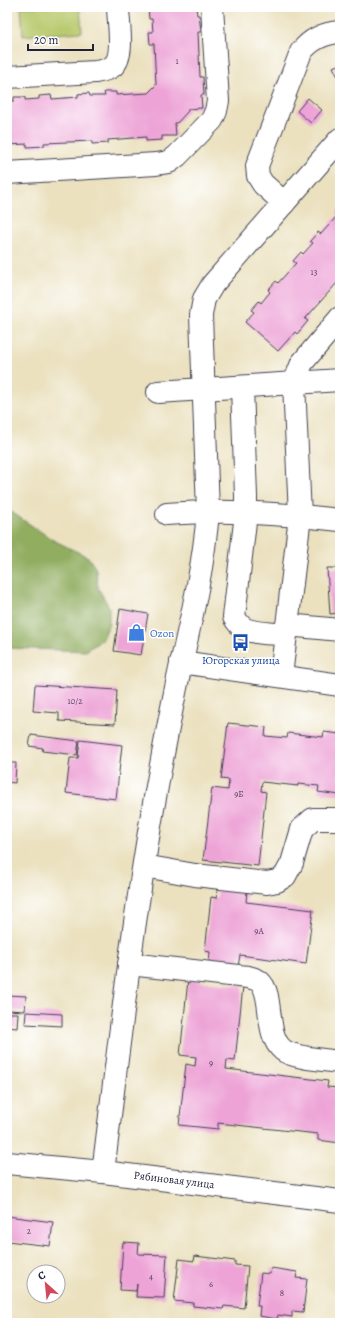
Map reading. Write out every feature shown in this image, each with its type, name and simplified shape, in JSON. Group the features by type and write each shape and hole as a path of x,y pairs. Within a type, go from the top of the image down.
{"street":[{"path":"7,77 95,72 107,70 114,66 119,60 120,50 118,7"},
{"path":"7,173 156,164 169,162 177,156 212,120 216,111 218,101 212,7"},
{"path":"284,203 262,184 258,176 257,166 301,52 307,44 318,38 333,32 340,32"},
{"path":"103,1172 129,964 144,866 181,662 199,580 205,540 208,512 200,315 204,299 213,284 340,139"},
{"path":"281,676 300,516 294,383 302,363 340,318"},
{"path":"158,392 340,380"},
{"path":"242,387 246,513 234,617 244,629 253,631 340,630"},
{"path":"167,514 208,512 246,513 340,520"},
{"path":"181,662 340,685"},
{"path":"144,866 195,875 267,883 277,881 285,876 292,863 302,829 313,819 340,819"},
{"path":"129,964 248,977 260,982 266,991 273,1037 283,1050 292,1055 340,1062"},
{"name":"Рябиновая улица","path":"7,1163 103,1172 340,1201"}],"green space":[{"path":"21,7 80,7 82,32 23,36"},
{"path":"7,509 53,540 88,557 96,569 98,588 109,607 109,624 103,639 86,651 7,648"}],"building":[{"path":"148,7 196,7 197,15 199,15 201,32 198,32 200,77 203,77 204,95 201,95 202,108 188,109 188,111 177,123 175,123 176,136 162,136 162,140 146,141 146,137 108,140 108,143 92,144 92,141 44,143 44,146 27,147 27,144 7,145 7,101 14,101 14,97 25,97 25,100 39,99 39,96 51,95 52,99 78,97 78,94 89,93 90,96 105,96 104,92 116,92 116,95 148,93 156,85 154,44 150,44 149,32 153,32 152,19 149,19"},
{"path":"340,64 340,76 338,77 333,67"},
{"path":"308,98 322,110 311,123 297,111"},
{"path":"340,208 340,284 339,285 337,283 305,319 308,321 297,334 295,332 278,351 245,322 254,312 251,310 259,301 261,303 270,292 268,290 276,281 278,283 296,263 293,261 301,252 303,254 313,243 310,241 318,232 321,234 338,215 336,213"},
{"path":"327,568 340,568 340,613 330,614"},
{"path":"120,609 148,614 141,655 114,651"},
{"path":"35,685 117,690 115,724 59,721 59,713 33,711"},
{"path":"228,723 266,727 265,736 287,738 288,733 323,737 324,732 340,734 340,795 318,792 319,786 298,784 298,786 262,782 261,791 266,792 258,866 203,860 212,788 228,790 229,780 221,779"},
{"path":"31,735 79,741 77,755 42,751 43,748 29,746"},
{"path":"80,740 122,745 116,799 66,793 70,758 78,758"},
{"path":"7,763 16,763 15,783 7,782"},
{"path":"218,888 247,891 246,902 313,910 306,964 240,955 238,967 209,963 210,952 205,951 211,897 217,898"},
{"path":"188,980 243,986 235,1061 227,1060 226,1069 328,1081 327,1087 340,1088 340,1143 318,1140 318,1134 218,1123 218,1129 179,1125 186,1064 195,1066 196,1057 180,1055"},
{"path":"7,995 26,996 25,1011 7,1010"},
{"path":"26,1012 62,1014 62,1026 25,1024"},
{"path":"7,1013 18,1013 17,1028 7,1027"},
{"path":"7,1216 53,1222 50,1246 7,1241"},
{"path":"123,1242 139,1243 138,1254 167,1255 164,1298 136,1297 137,1284 136,1291 120,1290"},
{"path":"195,1256 235,1261 235,1265 248,1266 244,1308 224,1306 223,1309 193,1306 193,1303 174,1301 179,1259 194,1261"},
{"path":"271,1268 297,1272 296,1278 307,1279 303,1312 292,1311 292,1317 278,1315 277,1319 259,1316 260,1306 257,1306 261,1273 270,1274"}],"place":[{"name":"Ozon","path":"137,633"},
{"name":"Югорская улица","path":"241,642"}]}
